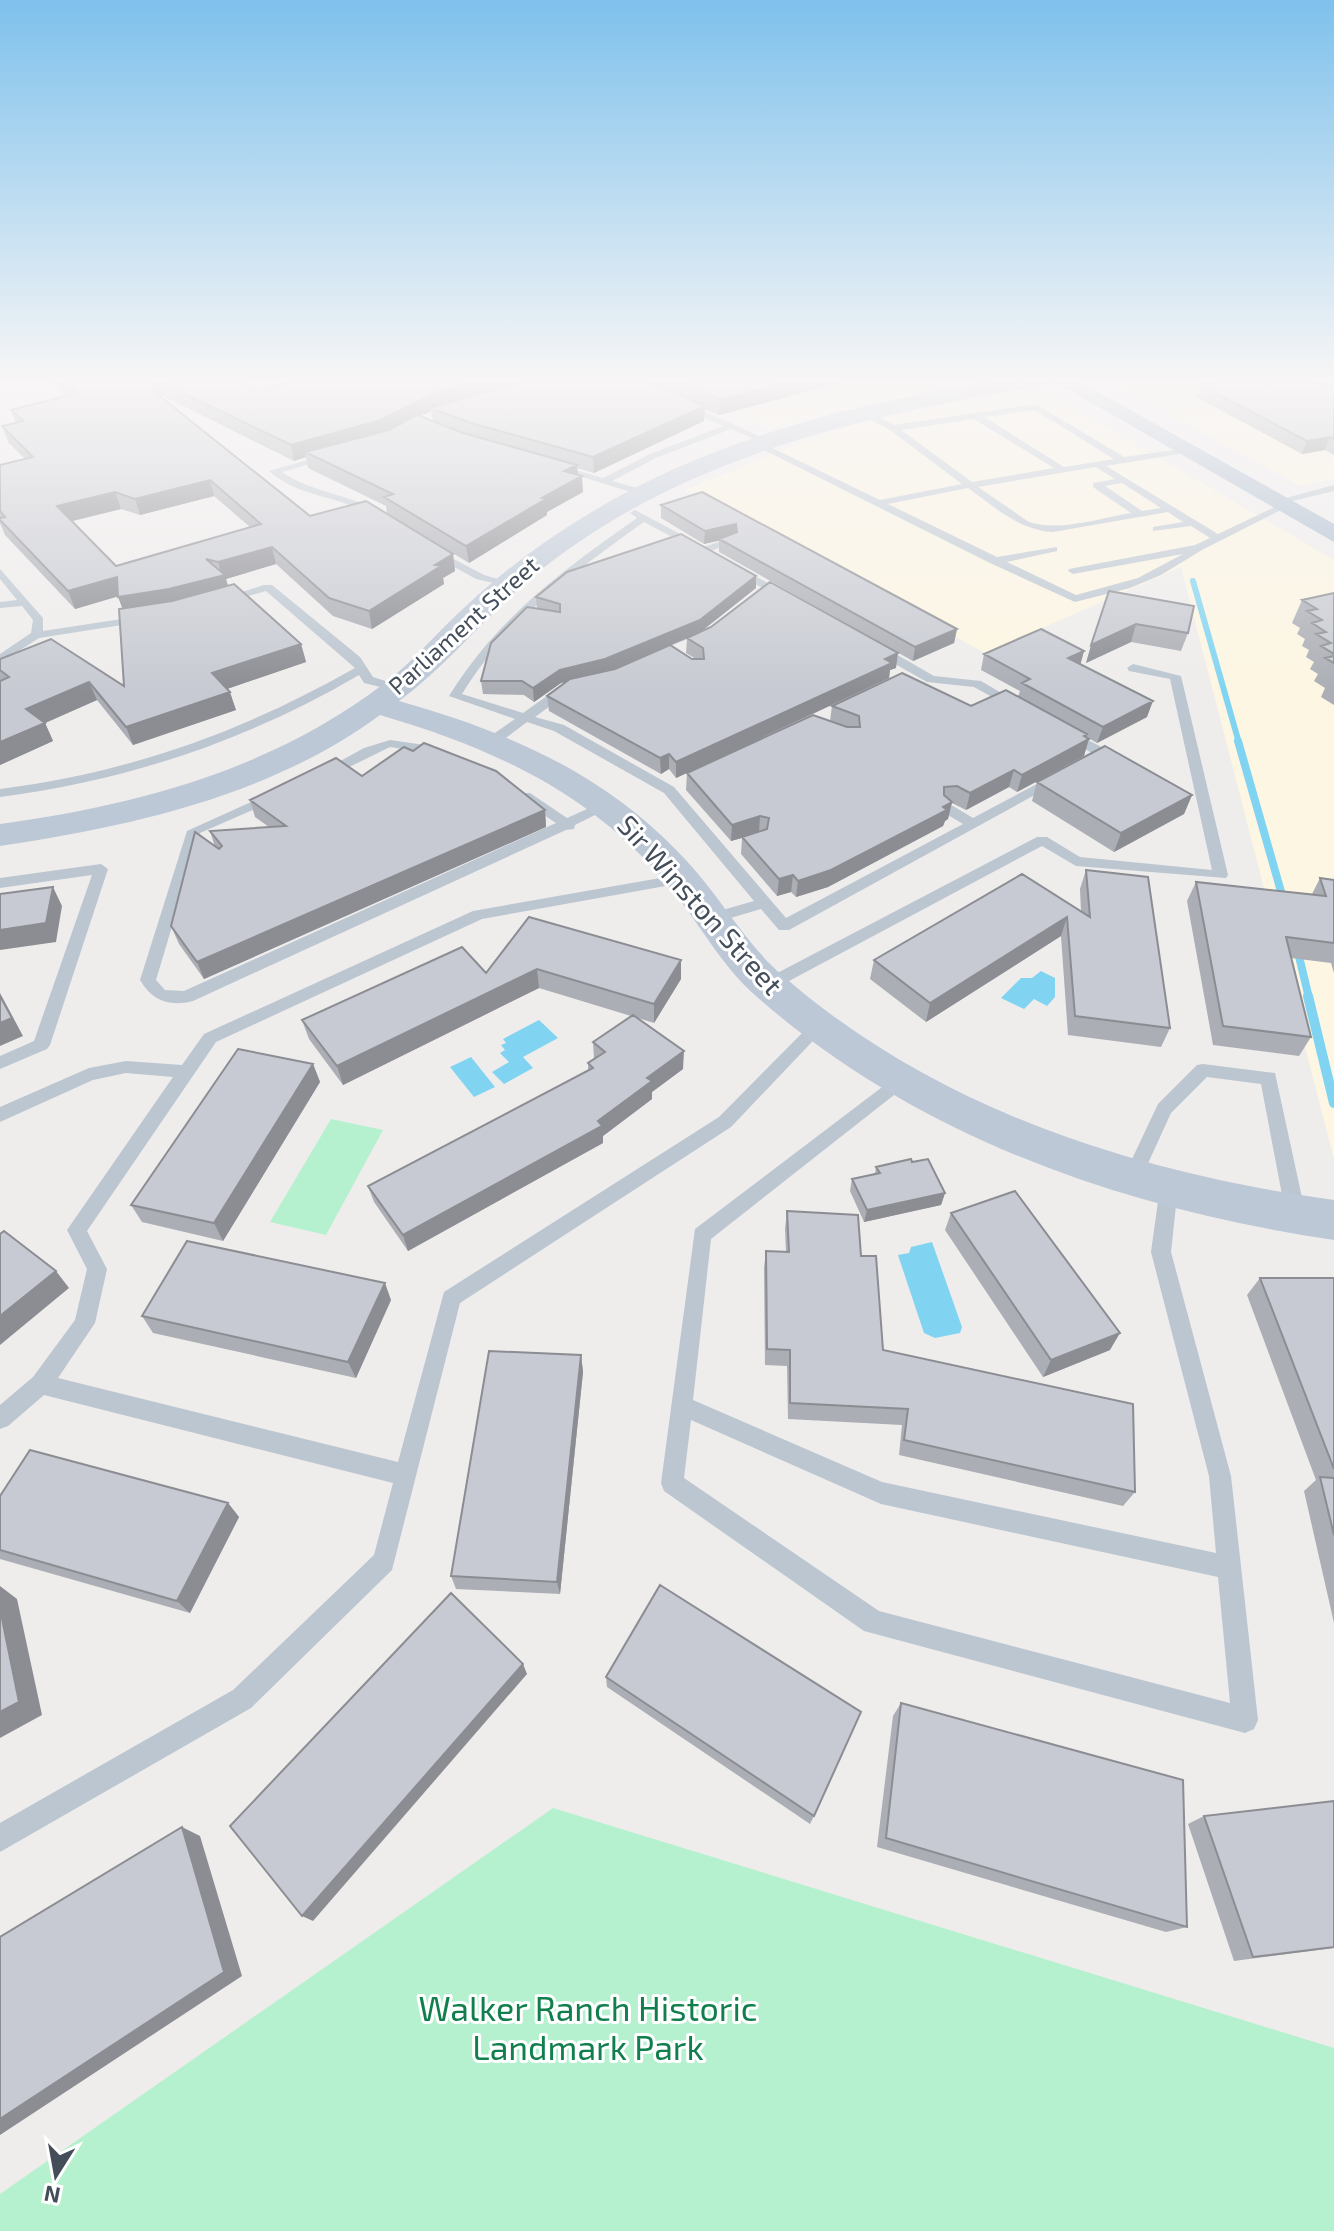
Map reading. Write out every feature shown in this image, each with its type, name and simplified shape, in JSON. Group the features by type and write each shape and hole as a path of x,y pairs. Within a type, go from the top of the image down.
{"main road":[{"path":"1243,483 1334,534"}],"street":[{"name":"Parliament Street","path":"0,835 103,818 218,785 285,758 551,548 617,507 645,505 682,483"},
{"name":"Sir Winston Street","path":"377,688 549,765 608,805 638,830 683,879 710,919 768,985 819,1026 902,1079 1023,1139 1151,1182 1315,1218"}],"lane":[{"path":"288,483 357,504 384,519"},
{"path":"608,483 645,505 717,558"},
{"path":"841,483 1075,599 1123,589 1176,566 1202,545"},
{"path":"967,483 1025,524 1037,528 1053,529 1170,509"},
{"path":"879,503 982,483"},
{"path":"1107,483 1096,485 1140,514"},
{"path":"1129,483 1217,538"},
{"path":"1073,571 1202,545 1280,504 1334,488"},
{"path":"495,741 455,696 472,664 526,614 556,580 645,505"},
{"path":"1157,529 1193,523"},
{"path":"704,551 730,541"},
{"path":"419,543 480,577 507,583"},
{"path":"994,561 1053,549"},
{"path":"730,566 764,592 796,603"},
{"path":"0,572 39,620 36,635"},
{"path":"0,793 48,788 131,771 193,752 293,709 377,688 356,660 268,587 208,604"},
{"path":"0,605 25,602"},
{"path":"0,659 36,635 162,615"},
{"path":"865,642 931,679 977,684 1028,712"},
{"path":"768,985 1042,840 1076,861 1221,875 1175,676 1133,668"},
{"path":"906,679 919,672"},
{"path":"495,741 566,689 581,685"},
{"path":"1053,726 1104,754 1091,761"},
{"path":"608,805 569,826 187,997 167,999 156,994 148,980 194,831 383,743 495,741 559,728 669,790 728,850 764,903 784,926 1065,775"},
{"path":"506,783 569,826"},
{"path":"669,790 683,783"},
{"path":"218,785 238,812"},
{"path":"948,809 973,824"},
{"path":"0,883 101,869 41,1045 0,1063"},
{"path":"0,1419 41,1384 85,1323 97,1269 77,1230 210,1038 478,915 683,879"},
{"path":"710,919 764,903"},
{"path":"0,1838 242,1699 384,1562 451,1298 725,1122 819,1026"},
{"path":"0,1115 89,1074 126,1067 186,1072"},
{"path":"902,1079 702,1235 672,1483 873,1622 1245,1720 1220,1476 1161,1252 1151,1182 1164,1109 1203,1070 1269,1078 1315,1218"},
{"path":"41,1384 406,1475"},
{"path":"681,1405 881,1493 1230,1568"}],"shaded area":[{"path":"702,483 1202,483 1334,560 1334,1159 1181,567 985,653 685,490"}],"green space":[{"path":"331,1119 383,1130 326,1235 270,1222"},
{"name":"Walker Ranch Historic Landmark Park","path":"553,1808 1334,2048 1334,2231 0,2231 0,2194"}],"water":[{"path":"1041,971 1055,978 1055,997 1047,1006 1034,999 1024,1009 1001,998 1021,978 1032,978"},
{"path":"539,1020 558,1038 523,1057 533,1068 504,1084 492,1072 509,1062 500,1053 505,1050 501,1045 506,1043 503,1039"},
{"path":"471,1057 495,1087 474,1097 450,1067"},
{"path":"932,1242 962,1327 960,1333 935,1338 924,1333 898,1255 909,1253 911,1247"}],"building":[{"path":"0,483 198,483 135,499 115,492 57,506 116,566 261,524 214,483 269,483 310,516 366,501 453,554 435,565 441,566 369,611 329,598 272,547 218,562 206,559 225,575 169,589 118,597 117,577 68,591 0,520 5,517 0,511"},
{"path":"370,483 569,483 466,546 384,497 393,494"},
{"path":"702,492 957,629 915,647 719,539 737,532 736,524 705,531 661,505"},
{"path":"681,534 756,576 700,620 605,659 560,670 533,688 522,681 481,681 491,643 527,607 560,612 560,604 536,597 567,572"},
{"path":"770,582 898,653 885,659 892,663 676,762 669,754 660,758 547,696 570,679 615,669 670,645 692,659 704,659 703,648 687,638 711,627"},
{"path":"234,584 301,644 212,673 230,692 126,727 89,682 26,709 45,723 0,742 0,681 9,677 0,670 0,659 51,639 124,686 119,609 172,601"},
{"path":"1109,591 1194,606 1188,633 1136,624 1091,645"},
{"path":"1334,593 1334,654 1321,646 1331,643 1316,634 1326,632 1312,623 1322,620 1307,611 1317,609 1302,600"},
{"path":"1041,629 1084,651 1068,658 1153,701 1103,727 1022,683 1030,679 984,654"},
{"path":"902,673 971,706 1006,690 1087,734 1084,736 1089,739 1022,775 1014,770 970,793 957,786 944,787 944,795 952,802 943,807 947,810 831,870 798,881 793,875 779,879 742,837 767,829 769,818 760,816 732,825 687,773 813,715 847,727 860,727 859,716 832,706"},
{"path":"424,743 496,771 545,810 197,962 171,926 195,832 219,849 222,846 210,831 286,826 250,800 336,758 362,776 404,747 413,751"},
{"path":"1105,746 1192,795 1121,833 1037,782"},
{"path":"1086,870 1148,877 1170,1028 1075,1016 1067,917 930,1003 874,960 1022,874 1090,917"},
{"path":"1320,878 1334,880 1334,943 1286,937 1311,1037 1223,1026 1196,882 1326,896"},
{"path":"53,887 46,923 0,930 0,894"},
{"path":"529,917 681,960 654,1004 537,969 337,1066 302,1020 462,947 486,973"},
{"path":"0,996 12,1018 0,1023"},
{"path":"633,1015 684,1051 647,1078 652,1081 598,1121 602,1126 403,1235 368,1186 593,1068 588,1063 605,1052 593,1042"},
{"path":"238,1049 313,1064 214,1223 131,1205"},
{"path":"911,1159 912,1162 928,1159 945,1193 867,1210 852,1179 880,1173 876,1167"},
{"path":"1015,1191 1120,1333 1051,1360 951,1213"},
{"path":"787,1211 858,1215 861,1256 876,1256 883,1350 1133,1404 1135,1492 904,1440 908,1409 790,1403 790,1350 767,1349 766,1251 789,1252"},
{"path":"4,1231 56,1271 0,1316 0,1234"},
{"path":"187,1241 385,1283 348,1362 142,1316"},
{"path":"1260,1278 1334,1278 1334,1469"},
{"path":"489,1351 581,1355 557,1582 451,1576"},
{"path":"30,1450 228,1503 177,1601 0,1550 0,1496"},
{"path":"1320,1477 1334,1478 1334,1535"},
{"path":"660,1585 861,1712 814,1816 606,1677"},
{"path":"451,1593 523,1664 302,1916 230,1826"},
{"path":"0,1609 19,1702 0,1712"},
{"path":"901,1703 1183,1780 1187,1927 886,1838"},
{"path":"1334,1801 1334,1947 1253,1957 1204,1816"},
{"path":"182,1827 224,1972 0,2119 0,1937"}],"waterway":[{"path":"1193,581 1239,743"},
{"path":"1238,741 1284,902"},
{"path":"1297,948 1309,998"},
{"path":"1308,996 1334,1103"}]}
